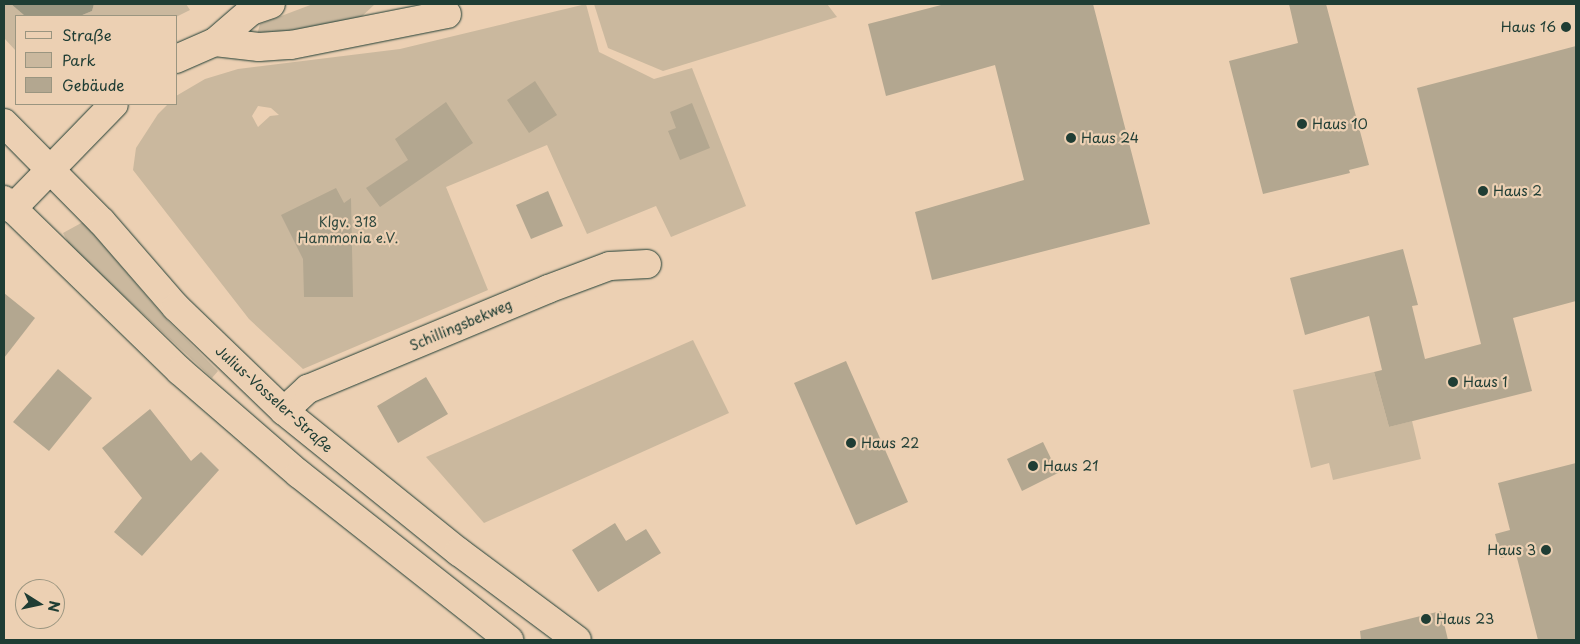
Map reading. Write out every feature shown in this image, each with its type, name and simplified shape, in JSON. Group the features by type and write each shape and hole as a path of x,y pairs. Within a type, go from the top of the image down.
{"main road":[{"path":"178,58 215,42 251,11 271,4"},
{"path":"215,42 259,47 291,45 406,13 447,14"},
{"path":"113,105 51,170 8,205 180,371 306,480 509,640"},
{"name":"Julius-Vosseler-Straße","path":"4,123 102,222 176,308 284,411 459,552 577,640"},
{"name":"Schillingsbekweg","path":"284,411 308,388 548,289 610,266 646,264"}],"green space":[{"path":"4,4 11,4 24,15 15,15 15,50 4,38"},
{"path":"94,4 186,4 190,10 178,16 82,15 92,11"},
{"path":"313,4 375,4 359,19 279,37 257,35 260,24"},
{"name":"Klgv. 318 Hammonia e.V.","path":"586,4 599,52 654,79 692,68 746,206 671,237 656,206 587,234 547,145 446,187 488,290 303,369 249,319 133,170 136,148 158,114 167,105 178,105 178,95 205,79 238,69 400,49","holes":["258,106 271,108 279,115 270,116 258,127 252,116"]},
{"path":"594,4 827,4 837,17 663,71 608,48"},
{"path":"83,222 168,321 218,371 212,378 70,246 63,233"},
{"path":"693,340 729,413 484,523 426,457"},
{"path":"1374,372 1389,427 1412,421 1421,459 1333,480 1329,463 1311,468 1293,390"}],"shaded area":[{"path":"11,4 94,4 92,11 82,15 24,15"}],"building":[{"name":"Haus 24","path":"945,4 1093,4 1150,224 932,280 915,212 1024,180 995,65 886,96 868,24"},
{"name":"Haus 10","path":"1289,4 1326,4 1369,165 1349,170 1350,173 1263,194 1229,61 1298,43"},
{"path":"1576,46 1576,301 1513,318 1532,391 1389,427 1374,372 1382,370 1369,316 1305,335 1290,278 1403,249 1418,305 1412,306 1425,359 1481,344 1417,88"},
{"path":"535,81 557,115 529,133 507,100"},
{"path":"446,102 473,143 380,207 366,188 408,160 395,139"},
{"path":"692,103 710,148 680,160 668,131 676,128 670,112"},
{"path":"336,188 344,203 351,198 353,297 304,297 303,259 281,215"},
{"path":"548,191 563,226 531,239 516,205"},
{"path":"4,293 35,318 4,358"},
{"name":"Haus 22","path":"846,361 908,502 856,525 794,383"},
{"path":"58,369 92,398 49,451 13,422"},
{"path":"426,377 448,414 398,443 377,406"},
{"path":"150,409 191,461 201,452 219,470 142,556 114,532 142,498 102,448"},
{"name":"Haus 21","path":"1043,442 1058,473 1022,491 1007,459"},
{"name":"Haus 3","path":"1576,463 1576,640 1538,640 1516,554 1501,558 1495,534 1510,530 1498,483"},
{"path":"615,523 626,541 646,529 661,553 598,592 572,550"},
{"name":"Haus 23","path":"1441,611 1448,640 1361,640 1360,631"}],"place":[{"name":"Haus 16","path":"1566,27"},
{"name":"Haus 10","path":"1302,124"},
{"name":"Haus 24","path":"1071,138"},
{"name":"Haus 2","path":"1483,191"},
{"name":"Haus 1","path":"1453,382"},
{"name":"Haus 22","path":"851,443"},
{"name":"Haus 21","path":"1033,466"},
{"name":"Haus 3","path":"1546,550"},
{"name":"Haus 23","path":"1426,619"}]}
